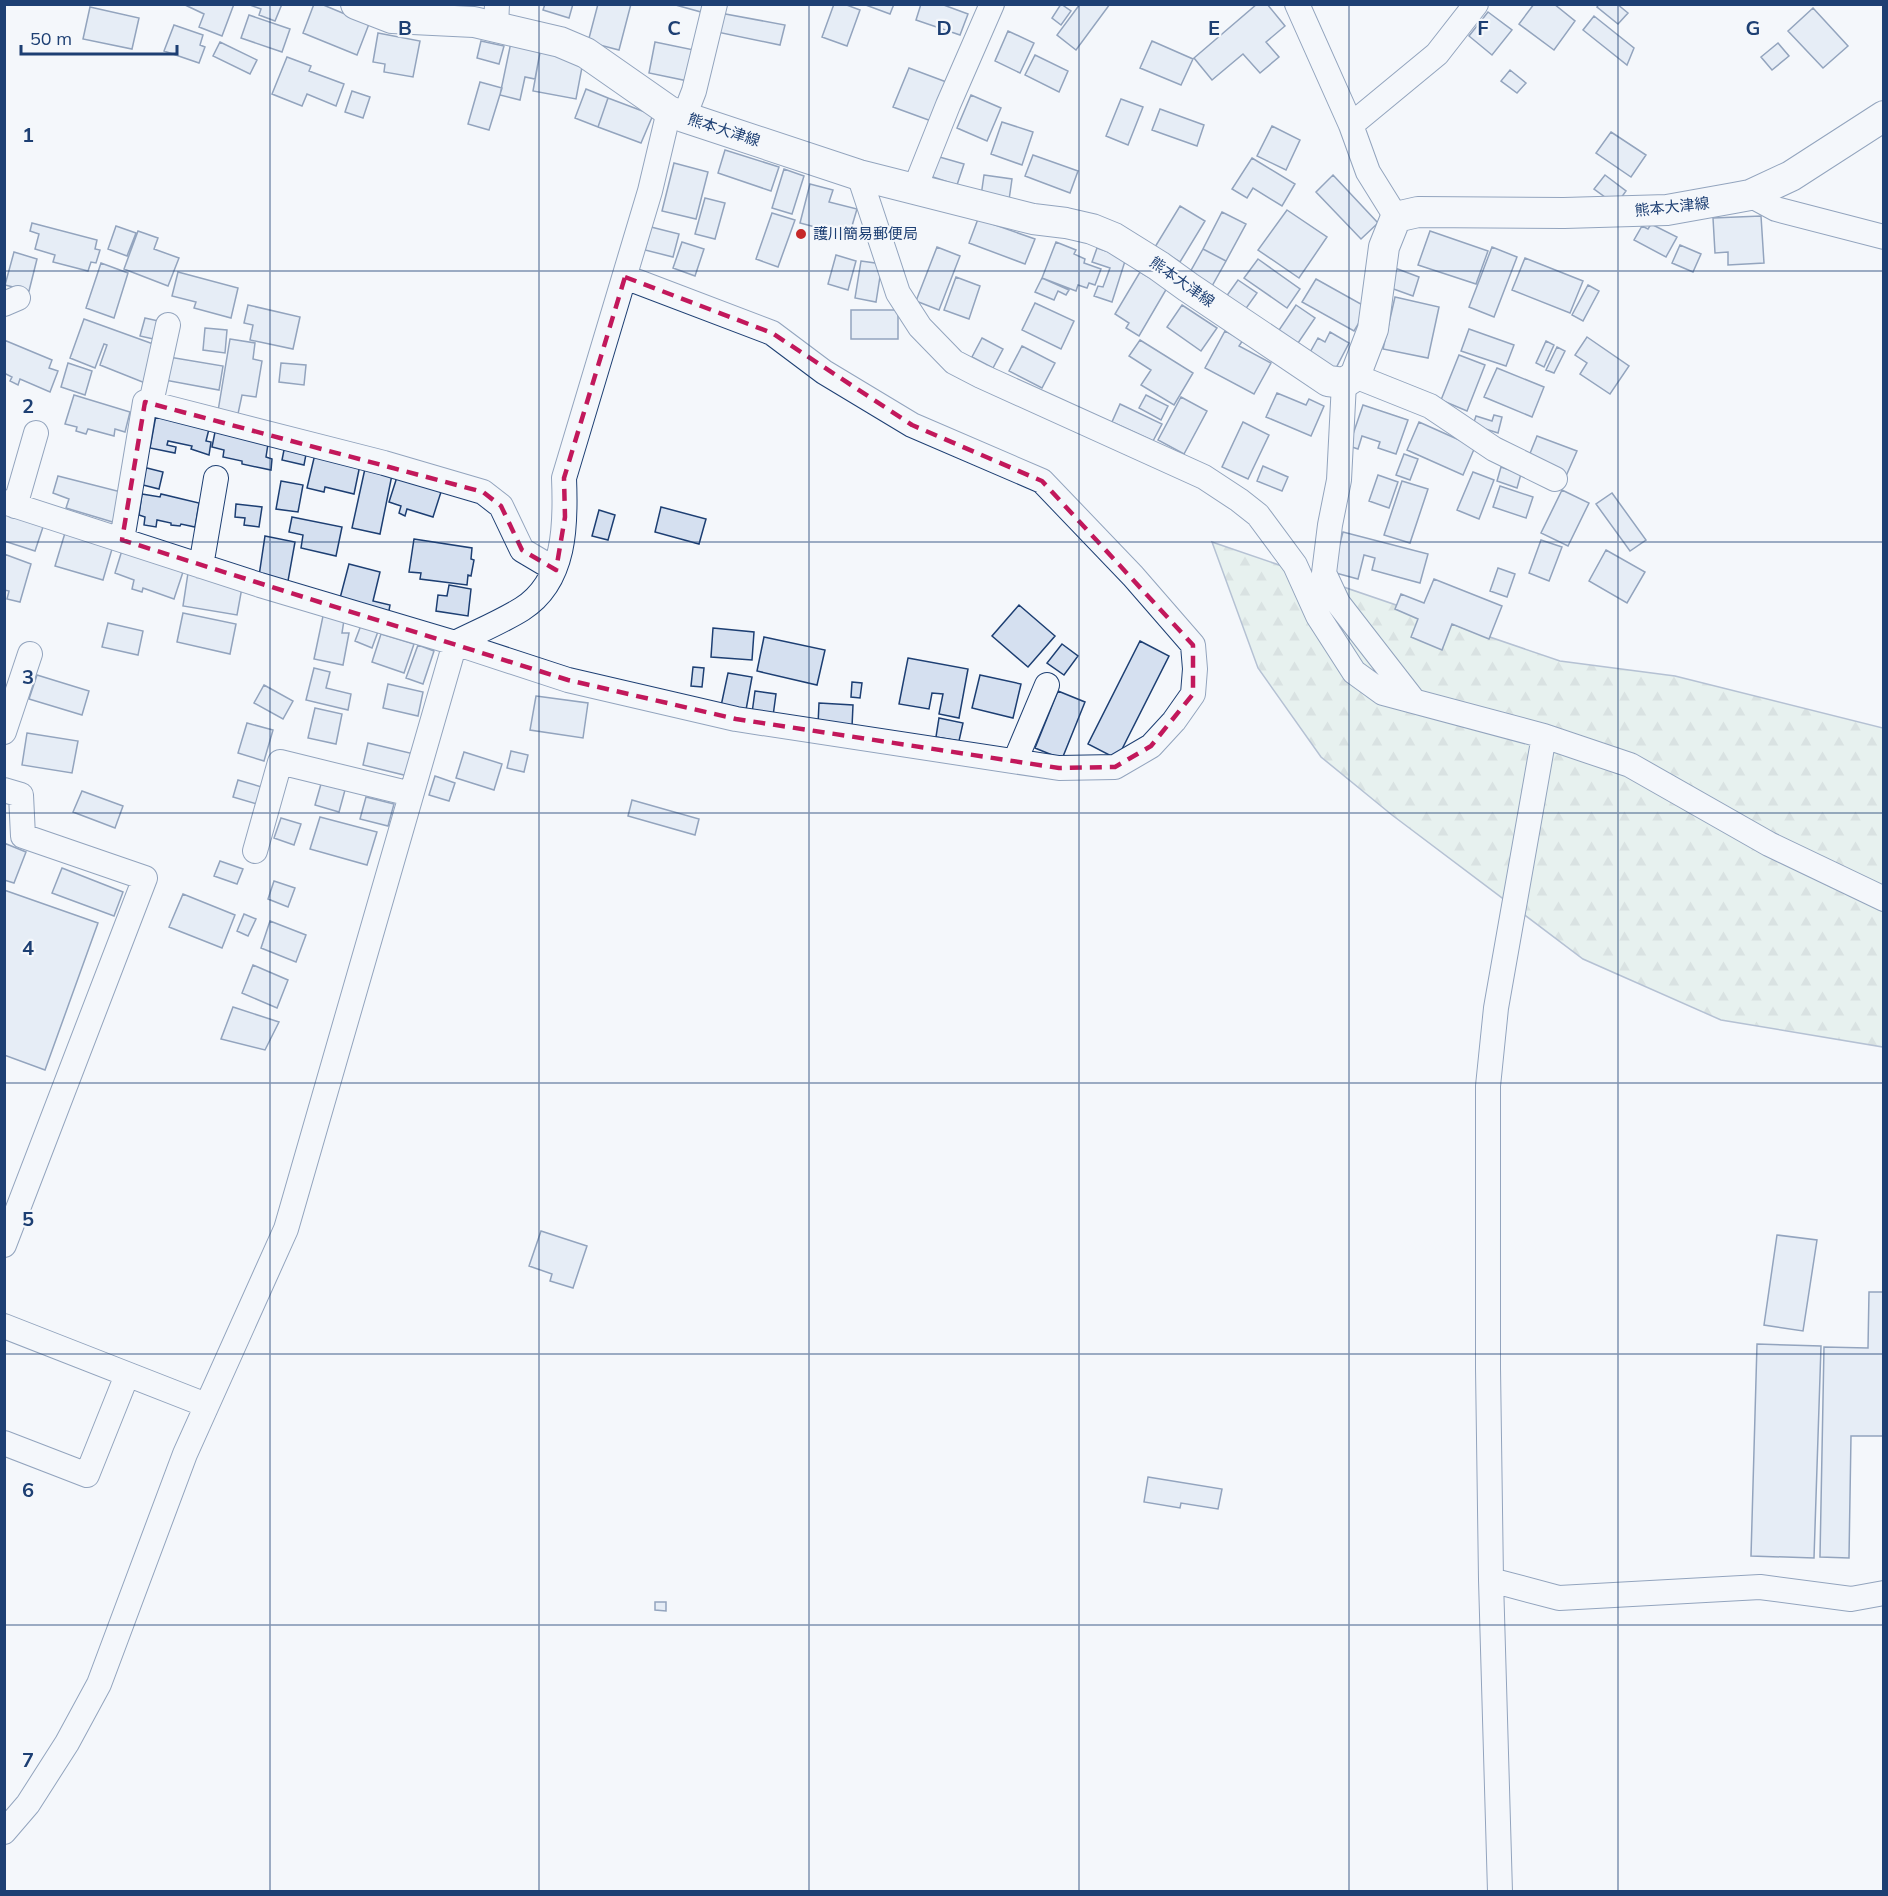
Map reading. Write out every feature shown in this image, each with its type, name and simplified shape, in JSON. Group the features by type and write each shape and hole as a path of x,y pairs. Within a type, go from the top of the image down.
{"main road":[{"name":"熊本大津線","path":"356,4 392,18 474,22 497,15 586,53 677,114 859,175 1033,219 1083,227 1114,238 1328,381 1350,380"},
{"name":"熊本大津線","path":"1396,217 1418,212 1564,213 1667,210 1750,195 1791,176 1884,116"},
{"path":"1350,380 1373,329 1384,248 1396,217"}],"street":[{"path":"4,1832 28,1804 67,1743 99,1684 184,1454 286,1229 455,643 522,608 537,597 550,580 558,560 565,517 564,478 650,191 677,114 694,91 715,4"},
{"path":"915,189 948,105 992,4"},
{"path":"1297,4 1351,125 1368,172 1396,217"},
{"path":"1351,125 1437,54 1476,4"},
{"path":"859,175 898,293 920,327 954,362 1204,477 1239,500 1258,515 1295,565 1318,616 1354,672 1383,693 1544,736 1630,765 1769,844 1884,899"},
{"path":"1750,195 1776,209 1884,237"},
{"path":"36,433 10,504 568,680 736,719 1059,768 1115,767 1151,746 1174,721 1193,694 1195,669 1193,645 1133,576 1042,481 912,425 824,372 772,333 625,277"},
{"path":"151,403 168,325"},
{"path":"1414,701 1338,603 1324,573 1339,480 1350,380 1430,406 1494,449 1555,478"},
{"path":"122,540 145,402 384,463 483,492 501,506 522,550 554,569"},
{"path":"201,566 216,478"},
{"path":"4,732 30,654"},
{"path":"1015,761 1047,685"},
{"path":"1500,1892 1491,1580 1488,1086 1496,1008 1544,736"},
{"path":"255,850 280,762 411,794"},
{"path":"4,790 21,795 23,836 145,878 4,1245"},
{"path":"4,1326 206,1405"},
{"path":"4,1443 87,1475 127,1375"},
{"path":"1491,1580 1559,1598 1760,1587 1851,1599 1884,1593"}],"highlighted area":[{"path":"625,277 772,333 912,425 1042,481 1193,645 1193,694 1151,746 1115,767 1059,768 736,719 568,680 122,540 145,402 483,492 501,506 522,550 556,570 565,517 564,478"}],"green space":[{"path":"1212,542 1560,661 1675,676 1883,728 1883,1047 1721,1020 1583,959 1392,815 1321,757 1258,668"}],"building":[{"path":"183,4 234,4 222,36 199,27 204,14"},
{"path":"282,4 275,21 259,15 261,9 250,5"},
{"path":"314,4 321,4 369,24 357,55 303,33"},
{"path":"545,4 573,4 569,18 543,10"},
{"path":"598,4 631,4 619,50 588,42"},
{"path":"672,4 703,4 701,12"},
{"path":"834,4 844,4 860,10 847,46 822,37"},
{"path":"863,4 894,4 890,14"},
{"path":"921,4 941,4 968,14 960,35 916,20"},
{"path":"1061,4 1071,11 1061,25 1052,18"},
{"path":"1080,4 1110,4 1076,50 1057,35"},
{"path":"1257,4 1267,4 1285,26 1266,42 1279,57 1260,73 1243,54 1212,80 1194,58"},
{"path":"1534,4 1554,4 1575,21 1554,50 1519,24"},
{"path":"1599,4 1617,4 1628,13 1618,24 1597,7"},
{"path":"90,7 139,18 132,49 83,39"},
{"path":"1813,8 1848,46 1823,68 1788,31"},
{"path":"1488,12 1512,30 1492,55 1469,36"},
{"path":"720,13 785,25 780,45 717,32"},
{"path":"249,15 290,29 282,52 241,38"},
{"path":"1594,16 1634,48 1627,65 1583,30"},
{"path":"174,25 203,35 200,45 205,47 199,63 164,51"},
{"path":"1008,31 1034,43 1020,73 995,61"},
{"path":"378,33 420,41 413,77 384,72 385,64 373,62"},
{"path":"481,41 504,46 499,64 477,58"},
{"path":"1152,41 1193,59 1181,85 1140,68"},
{"path":"220,42 257,60 250,74 213,56"},
{"path":"511,42 541,47 535,79 525,77 520,100 500,95"},
{"path":"655,42 694,50 688,81 649,73"},
{"path":"1778,43 1789,56 1772,70 1761,57"},
{"path":"541,47 583,62 576,99 533,91"},
{"path":"1035,55 1068,71 1059,92 1025,75"},
{"path":"287,57 311,66 309,71 344,84 336,106 307,94 302,106 272,94"},
{"path":"909,68 949,83 934,122 893,107"},
{"path":"1510,70 1526,83 1517,93 1501,81"},
{"path":"480,82 502,88 489,130 468,124"},
{"path":"586,89 608,98 598,127 575,118"},
{"path":"352,91 370,97 363,118 345,112"},
{"path":"971,95 1001,108 987,141 957,128"},
{"path":"608,98 653,115 641,143 598,127"},
{"path":"1121,99 1143,107 1128,145 1106,136"},
{"path":"1160,109 1204,125 1197,146 1152,130"},
{"path":"1002,122 1033,132 1022,165 991,154"},
{"path":"1272,126 1300,140 1286,170 1257,156"},
{"path":"1611,132 1646,155 1631,177 1596,153"},
{"path":"725,150 779,167 771,191 718,173"},
{"path":"1033,155 1078,171 1070,193 1025,176"},
{"path":"936,156 964,164 957,185 930,176"},
{"path":"1252,158 1295,184 1282,206 1253,188 1247,198 1232,189"},
{"path":"674,163 708,172 696,219 662,211"},
{"path":"784,169 804,176 792,214 772,208"},
{"path":"984,175 1012,179 1009,200 981,196"},
{"path":"1333,175 1378,223 1361,239 1316,192"},
{"path":"1605,175 1626,191 1616,205 1594,189"},
{"path":"810,184 833,190 829,202 857,209 849,236 800,223"},
{"path":"705,198 725,203 715,239 695,234"},
{"path":"1180,206 1205,221 1180,262 1155,247"},
{"path":"1287,210 1327,237 1299,278 1258,250"},
{"path":"1222,212 1246,224 1226,261 1203,249"},
{"path":"772,213 795,220 778,267 756,259"},
{"path":"1761,216 1764,263 1728,265 1728,252 1715,253 1713,218"},
{"path":"978,219 1035,239 1025,264 969,243"},
{"path":"32,223 97,240 95,249 100,250 96,263 91,262 88,271 53,262 55,255 35,249 39,234 30,231"},
{"path":"1651,224 1677,237 1666,257 1634,240 1642,226 1648,229"},
{"path":"116,226 136,233 127,256 108,249"},
{"path":"651,227 679,234 673,257 645,250"},
{"path":"138,231 158,238 154,249 179,258 168,286 124,269"},
{"path":"1430,231 1488,251 1476,284 1418,265"},
{"path":"682,242 704,249 695,276 673,268"},
{"path":"1056,242 1076,250 1074,254 1085,259 1084,263 1101,269 1095,285 1089,283 1087,288 1078,285 1076,291 1042,278"},
{"path":"1680,245 1701,254 1693,272 1672,263"},
{"path":"937,247 960,256 939,310 916,301"},
{"path":"1492,247 1517,257 1494,317 1469,307"},
{"path":"1097,248 1126,258 1112,302 1094,296 1098,286 1103,287 1110,268 1092,262"},
{"path":"1203,249 1226,261 1212,286 1189,274"},
{"path":"14,252 37,259 29,291 5,285"},
{"path":"836,255 856,261 848,290 828,284"},
{"path":"1525,258 1583,281 1570,313 1512,290"},
{"path":"1258,259 1300,289 1287,308 1244,278"},
{"path":"861,261 882,264 876,302 855,298"},
{"path":"101,263 128,273 114,318 86,308"},
{"path":"1395,268 1419,277 1413,296 1388,287"},
{"path":"178,272 238,288 231,318 194,308 196,302 172,296"},
{"path":"1140,272 1167,288 1139,336 1126,328 1129,323 1115,314"},
{"path":"956,277 980,286 969,319 944,310"},
{"path":"1042,278 1069,290 1066,295 1058,291 1054,300 1035,292"},
{"path":"1316,279 1368,308 1354,331 1302,302"},
{"path":"1238,280 1257,293 1242,314 1223,301"},
{"path":"1588,285 1599,291 1583,321 1572,315"},
{"path":"1395,297 1439,307 1428,358 1383,349"},
{"path":"1035,303 1074,321 1061,349 1022,330"},
{"path":"248,305 300,317 293,349 250,340 253,325 244,323"},
{"path":"1182,305 1217,328 1201,351 1167,327"},
{"path":"1296,305 1315,318 1294,349 1275,336"},
{"path":"851,310 898,310 898,339 851,339"},
{"path":"145,318 163,322 158,340 140,336"},
{"path":"84,319 156,345 145,383 100,365 107,345 104,344 95,368 70,358"},
{"path":"205,328 227,330 225,353 203,350"},
{"path":"1469,329 1514,345 1506,366 1461,351"},
{"path":"1225,331 1243,340 1239,346 1271,363 1254,394 1205,368"},
{"path":"1330,332 1349,343 1335,370 1308,356 1318,338 1325,342"},
{"path":"1587,337 1629,366 1610,394 1580,374 1587,363 1575,355"},
{"path":"982,338 1003,349 993,368 972,357"},
{"path":"230,339 255,343 253,359 262,361 256,397 242,395 238,414 218,411"},
{"path":"4,340 52,360 49,368 58,371 50,392 20,379 18,385 10,381 12,377 4,373"},
{"path":"1140,340 1193,373 1174,405 1141,385 1151,370 1129,356"},
{"path":"1546,341 1554,345 1544,367 1536,363"},
{"path":"1022,346 1055,363 1042,388 1009,371"},
{"path":"1557,347 1565,351 1554,373 1546,370"},
{"path":"1459,355 1485,365 1467,411 1441,400"},
{"path":"163,356 223,366 219,390 159,379"},
{"path":"68,363 92,371 85,395 61,387"},
{"path":"281,363 306,365 304,385 279,382"},
{"path":"1497,368 1544,387 1532,417 1484,397"},
{"path":"1277,393 1306,405 1309,399 1324,406 1311,436 1266,417"},
{"path":"74,395 130,412 125,432 115,429 114,436 88,429 86,434 76,431 77,427 65,424"},
{"path":"1146,395 1168,406 1161,420 1139,408"},
{"path":"1181,397 1207,411 1184,454 1158,440"},
{"path":"1120,404 1162,424 1153,441 1112,422"},
{"path":"1363,405 1408,420 1396,454 1378,448 1380,442 1362,436 1358,449 1349,446"},
{"path":"156,415 210,425 206,441 211,442 209,455 191,449 192,446 168,441 167,445 176,447 175,453 150,448"},
{"path":"1494,415 1502,417 1498,433 1473,425 1476,416 1492,421"},
{"path":"1243,422 1269,435 1248,479 1222,467"},
{"path":"1419,422 1475,447 1463,475 1407,450"},
{"path":"216,427 268,444 266,457 272,459 271,470 223,457 224,450 212,447"},
{"path":"1537,436 1577,451 1566,476 1527,461"},
{"path":"285,445 307,449 304,465 282,460"},
{"path":"315,454 360,465 354,494 325,487 324,492 307,488"},
{"path":"1404,454 1418,459 1410,480 1396,475"},
{"path":"366,464 393,470 380,534 352,528"},
{"path":"1263,466 1288,477 1282,491 1257,481"},
{"path":"143,467 163,472 159,489 139,484"},
{"path":"1501,467 1521,474 1517,488 1497,481"},
{"path":"1473,472 1494,480 1479,519 1457,510"},
{"path":"1378,475 1398,482 1389,508 1369,501"},
{"path":"58,476 125,493 116,523 66,508 69,499 53,493"},
{"path":"397,477 441,492 433,517 407,509 405,516 399,513 401,506 389,502"},
{"path":"281,481 303,485 298,512 276,509"},
{"path":"1402,481 1428,489 1410,543 1384,535"},
{"path":"1500,486 1533,497 1526,518 1493,507"},
{"path":"1562,490 1589,503 1568,546 1541,533"},
{"path":"1612,493 1646,540 1630,551 1596,504"},
{"path":"142,494 160,497 161,494 199,503 195,527 181,524 180,526 171,525 171,523 157,520 156,527 144,525 145,517 139,515"},
{"path":"236,504 262,507 259,527 244,525 245,518 235,517"},
{"path":"661,507 706,519 699,544 655,532"},
{"path":"599,510 615,515 608,540 592,536"},
{"path":"4,512 44,524 35,551 4,541"},
{"path":"292,517 342,527 336,556 301,548 303,535 289,532"},
{"path":"1343,532 1428,554 1420,583 1372,570 1375,558 1364,555 1358,579 1332,572"},
{"path":"65,533 112,549 103,580 55,566"},
{"path":"265,536 295,542 288,581 259,576"},
{"path":"414,539 472,548 471,559 474,560 467,585 420,579 421,573 409,572"},
{"path":"1541,540 1562,547 1549,581 1529,573"},
{"path":"123,547 184,569 174,599 143,588 142,592 132,589 134,580 115,573"},
{"path":"1606,550 1645,572 1627,603 1589,581"},
{"path":"4,554 31,564 20,602 7,599 9,591 4,590"},
{"path":"349,564 380,572 373,601 390,605 388,616 339,602"},
{"path":"1498,568 1515,574 1507,597 1490,591"},
{"path":"188,573 243,582 237,615 183,606"},
{"path":"1434,579 1502,606 1489,639 1452,624 1442,650 1411,637 1418,619 1395,609 1401,594 1424,603"},
{"path":"449,585 471,589 468,616 436,611 438,595 447,596"},
{"path":"1019,605 1055,636 1028,667 992,636"},
{"path":"183,613 236,624 230,654 177,642"},
{"path":"323,616 344,620 342,633 349,633 343,665 314,659"},
{"path":"363,620 380,626 372,648 355,641"},
{"path":"108,623 143,631 138,655 102,647"},
{"path":"713,628 754,632 752,660 711,657"},
{"path":"381,634 414,644 404,673 372,662"},
{"path":"764,637 825,650 817,685 757,671"},
{"path":"1140,641 1169,656 1117,759 1088,744"},
{"path":"1062,644 1078,656 1064,675 1047,663"},
{"path":"418,645 434,651 423,684 406,678"},
{"path":"908,658 968,669 959,718 939,714 943,694 932,693 929,709 899,704"},
{"path":"693,667 704,668 702,687 691,686"},
{"path":"314,668 330,672 326,688 351,694 348,710 306,700"},
{"path":"728,673 752,677 746,710 721,706"},
{"path":"37,675 89,691 82,715 29,699"},
{"path":"980,675 1021,684 1013,718 972,708"},
{"path":"852,682 862,683 860,698 851,697"},
{"path":"388,684 423,692 418,716 383,708"},
{"path":"264,685 293,701 283,719 254,703"},
{"path":"755,691 776,694 773,716 752,713"},
{"path":"1058,691 1085,702 1062,759 1035,748"},
{"path":"536,696 588,703 583,738 530,730"},
{"path":"819,703 853,705 852,727 818,725"},
{"path":"315,708 342,714 336,744 308,738"},
{"path":"939,718 963,723 959,741 936,737"},
{"path":"247,723 273,730 264,761 238,753"},
{"path":"27,733 78,741 72,773 22,765"},
{"path":"368,743 414,754 408,776 363,765"},
{"path":"511,751 528,755 524,772 507,768"},
{"path":"464,752 502,764 494,790 456,778"},
{"path":"435,776 455,783 449,801 429,795"},
{"path":"238,780 265,788 260,805 233,797"},
{"path":"321,784 345,790 339,812 315,805"},
{"path":"82,791 123,806 115,828 73,812"},
{"path":"366,797 394,804 388,826 360,819"},
{"path":"632,800 699,819 695,835 628,816"},
{"path":"320,817 377,832 367,865 310,849"},
{"path":"281,818 301,824 294,845 274,838"},
{"path":"4,843 26,852 14,883 4,880"},
{"path":"220,861 243,869 237,884 214,876"},
{"path":"62,868 123,892 114,916 52,893"},
{"path":"274,881 295,888 288,907 268,899"},
{"path":"4,890 98,923 45,1070 4,1055"},
{"path":"183,894 235,915 222,948 169,927"},
{"path":"244,914 256,919 248,936 237,931"},
{"path":"270,921 306,935 296,962 261,948"},
{"path":"253,965 288,980 277,1008 242,993"},
{"path":"233,1007 279,1022 265,1050 221,1039"},
{"path":"541,1231 587,1246 573,1288 550,1281 552,1274 529,1266"},
{"path":"1777,1235 1817,1240 1803,1331 1764,1325"},
{"path":"1869,1292 1884,1292 1884,1436 1851,1436 1849,1558 1820,1557 1824,1347 1868,1348"},
{"path":"1757,1344 1821,1346 1814,1558 1751,1556"},
{"path":"1148,1477 1222,1489 1218,1509 1181,1503 1180,1508 1144,1502"},
{"path":"655,1602 666,1602 666,1611 655,1610"}],"place":[{"name":"護川簡易郵便局","path":"801,234"}]}
